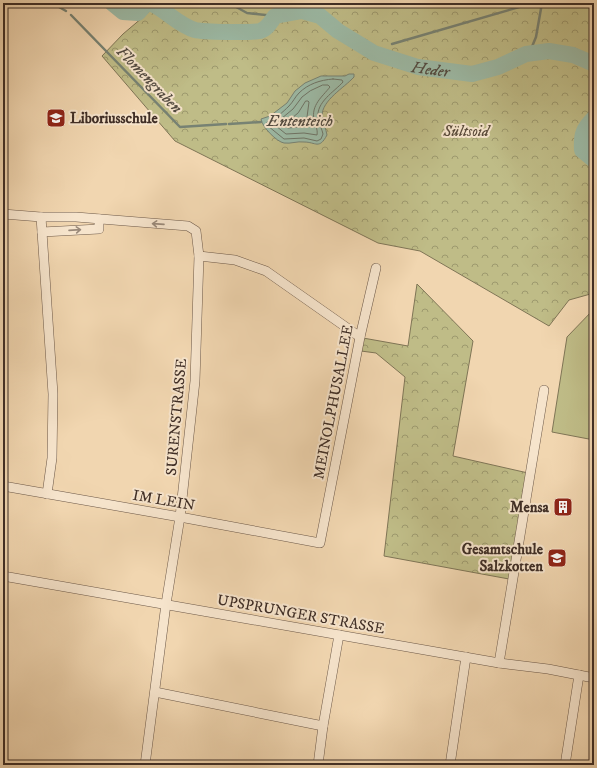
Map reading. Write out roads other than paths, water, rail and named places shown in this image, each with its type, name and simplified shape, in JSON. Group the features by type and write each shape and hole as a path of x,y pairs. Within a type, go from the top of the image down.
{"street":[{"path":"3,214 99,219 98,229 42,232"},
{"path":"41,217 53,394 52,458 47,494"},
{"name":"SURENSTRASSE","path":"99,219 188,226 196,231 199,256 196,381 180,517 166,604 145,765"},
{"path":"199,256 235,260 266,271 360,337"},
{"name":"MEINOLPHUSALLEE","path":"320,543 360,337 376,268"},
{"path":"499,663 544,390"},
{"name":"IM LEIN","path":"3,486 320,543"},
{"name":"UPSPRUNGER STRASSE","path":"3,576 499,663 594,678"},
{"path":"318,765 338,635"},
{"path":"450,765 466,657"},
{"path":"565,765 579,675"},
{"path":"155,692 323,726"}],"water":[{"name":"Ententeich","path":"354,74 354,77 329,100 323,110 322,116 327,135 319,144 308,142 284,143 274,137 264,126 261,119 270,116 287,103 295,91 305,83 321,76 345,76"}],"waterway":[{"name":"Flomengraben","path":"52,3 66,11"},
{"name":"Heder","path":"112,3 123,12 138,13 147,3"},
{"name":"Heder","path":"150,3 189,28 207,31 260,31 267,27 275,16 302,11 320,16 338,31 374,53 418,67 472,74 498,67 526,54 549,51 573,55 594,64"},
{"name":"Heder","path":"229,3 247,13 275,16"},
{"path":"392,44 533,3"},
{"path":"529,54 536,37 542,3"},
{"name":"Flomengraben","path":"71,15 180,127 226,124"},
{"name":"Heder","path":"594,118 587,126 582,136 582,150 594,160"},
{"name":"Flomengraben","path":"229,124 261,122"}],"place":[{"name":"Liboriusschule","path":"56,118"},
{"name":"Mensa","path":"563,507"},
{"name":"Gesamtschule Salzkotten","path":"557,558"}],"park label":[{"name":"Sültsoid","path":"466,131"}]}
